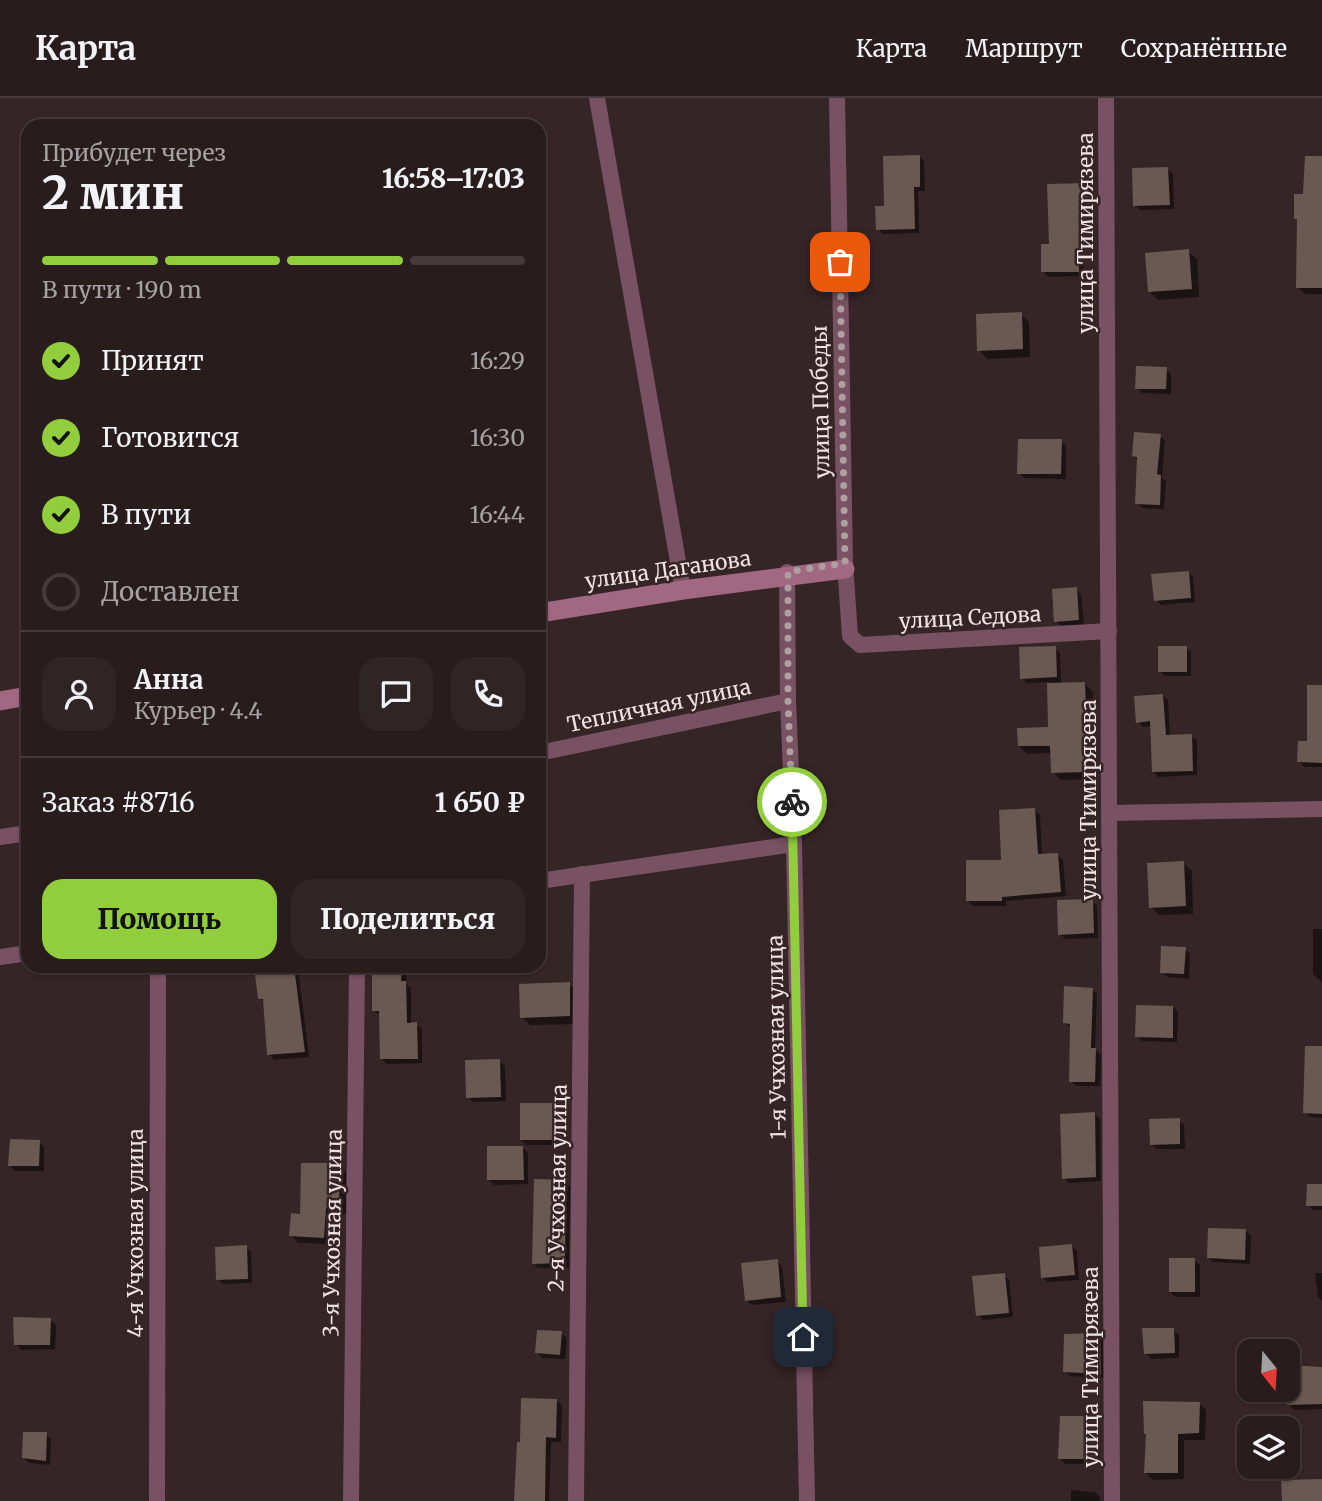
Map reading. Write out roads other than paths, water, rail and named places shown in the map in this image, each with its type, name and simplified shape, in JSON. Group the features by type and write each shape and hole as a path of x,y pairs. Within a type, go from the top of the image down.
{"main road":[{"name":"улица Даганова","path":"546,610 683,587 845,566"},
{"path":"0,698 21,696"}],"street":[{"path":"597,98 683,587"},
{"name":"улица Победы","path":"837,98 845,566 849,622"},
{"name":"улица Тимирязева","path":"1106,98 1112,1501"},
{"name":"1-я Учхозная улица","path":"787,574 807,1501"},
{"name":"улица Седова","path":"849,622 850,636 860,645 1109,631"},
{"name":"Тепличная улица","path":"546,751 788,701"},
{"path":"1110,813 1322,808"},
{"path":"0,837 21,834"},
{"path":"546,880 794,844"},
{"name":"2-я Учхозная улица","path":"576,1501 582,874"},
{"path":"0,957 21,954"},
{"name":"4-я Учхозная улица","path":"157,1501 158,973"},
{"name":"3-я Учхозная улица","path":"351,1501 357,973"}]}
